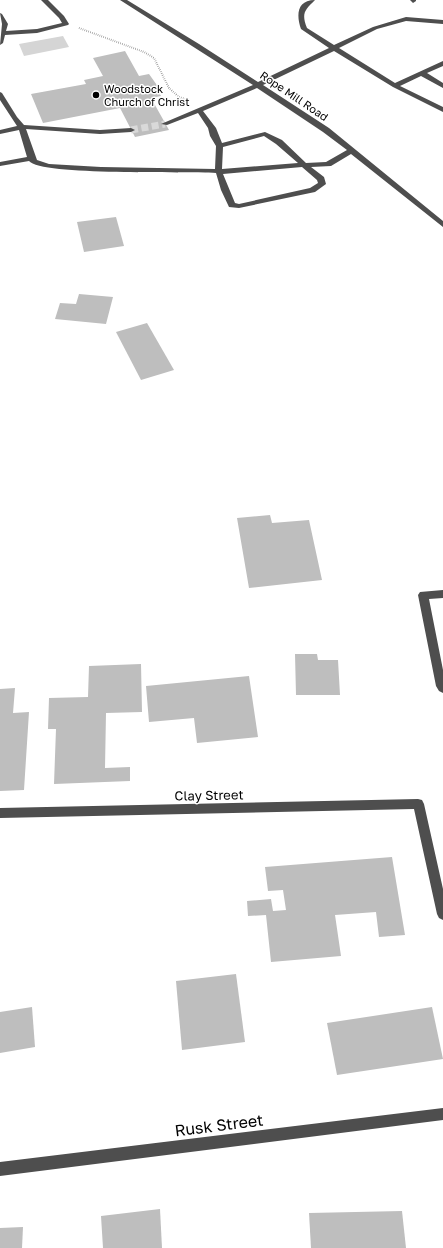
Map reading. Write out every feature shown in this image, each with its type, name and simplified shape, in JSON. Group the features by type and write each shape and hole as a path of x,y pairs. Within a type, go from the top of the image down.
{"street":[{"path":"3,33 37,31 66,24 62,17 44,0"},
{"name":"Rope Mill Road","path":"123,0 258,85 326,130 443,225"},
{"path":"312,0 307,2 301,11 300,20 304,29 332,48 395,86 443,110"},
{"path":"0,15 5,24 0,43"},
{"path":"165,124 258,85 375,28 406,19 443,22"},
{"path":"395,86 443,63"},
{"path":"421,73 443,86"},
{"path":"0,94 14,118 22,127 31,158 34,162 49,166 218,171 264,170 304,165 328,164 351,151"},
{"path":"199,110 212,128 214,136 220,146 218,171 221,185 232,205 239,206 312,190 322,184 322,179 279,142 265,134 220,146"},
{"path":"0,132 22,127 100,132 131,130"},
{"path":"0,164 31,158"},
{"path":"443,594 423,595 441,686 443,688"},
{"name":"Clay Street","path":"0,813 418,804 443,914"},
{"name":"Rusk Street","path":"0,1169 443,1114"}],"path":[{"path":"66,24 95,33 150,55 154,58 158,72 177,97 208,106"}],"shaded area":[{"path":"63,36 69,47 24,56 19,44"}],"building":[{"name":"Woodstock Church of Christ","path":"125,51 139,76 149,74 159,88 157,89 161,96 151,98 169,130 135,137 120,108 43,123 31,94 86,84 84,80 103,76 93,58"},
{"path":"116,217 124,246 84,252 77,222"},
{"path":"79,294 113,297 106,324 55,319 60,303 76,304"},
{"path":"147,323 174,370 141,380 116,332"},
{"path":"270,515 272,523 309,520 322,580 249,588 237,518"},
{"path":"295,654 317,654 318,660 338,660 340,695 296,695"},
{"path":"141,664 142,712 106,713 105,768 130,767 130,781 54,784 56,729 48,729 49,698 88,697 89,666"},
{"path":"249,676 258,737 197,743 194,718 149,722 146,686"},
{"path":"15,688 13,713 29,712 24,790 0,791 0,689"},
{"path":"392,857 405,935 379,937 376,912 335,915 341,956 271,962 266,915 248,916 247,901 271,899 273,911 286,910 283,890 268,891 265,867"},
{"path":"236,974 245,1042 182,1050 176,981"},
{"path":"32,1007 35,1047 0,1053 0,1012"},
{"path":"432,1007 443,1059 337,1075 327,1023"},
{"path":"160,1209 162,1248 103,1248 101,1216"},
{"path":"402,1211 406,1248 311,1248 309,1213"},
{"path":"23,1227 22,1248 0,1248 0,1228"}],"tunnel":[{"path":"131,130 165,124"}],"place":[{"name":"Woodstock Church of Christ","path":"96,95"}]}
